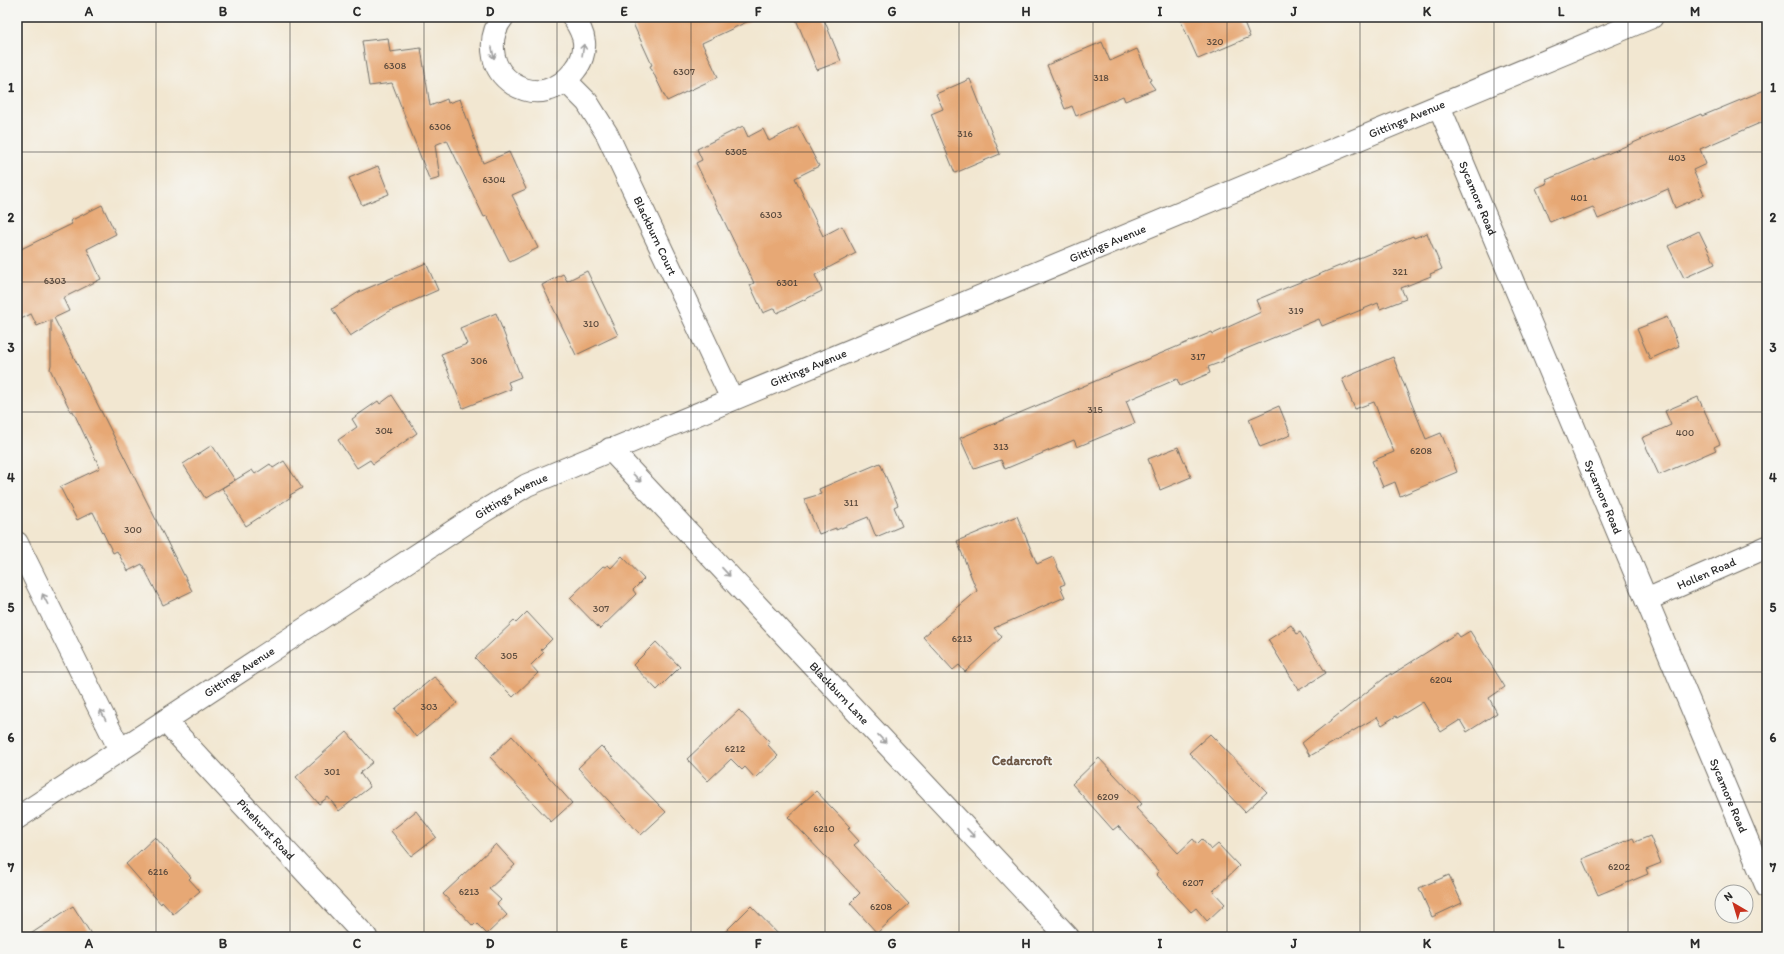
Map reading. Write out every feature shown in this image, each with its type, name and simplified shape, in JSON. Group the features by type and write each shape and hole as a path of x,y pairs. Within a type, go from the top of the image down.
{"street":[{"path":"503,17 496,26 492,45 496,65 506,79 519,88 535,92 550,90 566,81 581,62 584,43 580,27 573,17"},
{"name":"Gittings Avenue","path":"17,818 484,511 527,485 610,449 1652,17"},
{"name":"Blackburn Court","path":"566,81 587,102 607,134 732,399"},
{"name":"Sycamore Road","path":"1439,106 1767,887"},
{"name":"Blackburn Lane","path":"610,449 1068,937"},
{"path":"17,544 120,750"},
{"name":"Hollen Road","path":"1646,600 1767,547"},
{"name":"Pinehurst Road","path":"165,721 366,937"}],"building":[{"path":"630,17 757,17 702,43 718,77 667,101 650,66 652,65"},
{"path":"795,17 823,17 841,61 817,70"},
{"path":"1179,17 1242,17 1250,37 1198,59"},
{"path":"388,38 390,52 421,48 430,106 447,99 448,103 460,99 483,163 509,152 526,189 512,195 538,248 510,262 487,216 484,217 447,140 435,145 440,178 430,181 392,83 369,86 362,41"},
{"path":"1102,42 1110,61 1137,49 1151,80 1149,81 1155,89 1125,101 1123,96 1076,116 1072,106 1065,109 1047,65"},
{"path":"970,79 1000,154 955,173 931,114 943,109 936,94"},
{"path":"1767,89 1767,120 1700,149 1706,164 1693,170 1704,195 1675,208 1668,189 1598,219 1593,207 1550,222 1536,188 1548,183 1546,180 1701,114 1702,116"},
{"path":"743,126 748,137 763,129 769,141 798,126 819,166 795,178 823,236 842,226 856,253 815,275 822,291 777,313 775,308 763,313 750,285 754,283 696,163 702,160 697,149"},
{"path":"378,166 389,194 362,205 349,178"},
{"path":"102,205 116,234 87,249 101,279 63,298 69,311 54,318 192,591 163,605 142,564 128,571 117,551 113,553 93,512 77,520 60,487 100,468 73,411 71,412 50,369 51,320 37,326 31,314 17,321 17,251 72,224 70,221"},
{"path":"1699,231 1715,264 1684,278 1668,246"},
{"path":"1427,233 1442,269 1430,274 1431,276 1401,288 1406,299 1380,309 1378,303 1322,326 1319,319 1223,359 1224,361 1208,367 1210,373 1180,386 1177,379 1126,401 1135,423 1077,447 1074,440 1005,469 1001,460 974,469 960,438 1212,332 1213,334 1261,312 1256,300 1413,236 1414,238"},
{"path":"426,263 438,290 388,312 350,336 332,309 359,292"},
{"path":"587,271 618,335 576,355 542,285 563,274 567,281"},
{"path":"496,313 521,377 508,382 511,389 463,408 441,354 467,344 460,328"},
{"path":"1667,317 1679,346 1650,359 1637,329"},
{"path":"1393,357 1426,439 1441,433 1457,472 1400,496 1395,482 1383,487 1372,461 1394,452 1374,402 1355,409 1342,379"},
{"path":"392,395 417,433 373,464 370,460 357,468 338,440 357,427 352,419 378,401 380,404"},
{"path":"1698,397 1720,444 1714,447 1716,450 1659,475 1642,438 1671,425 1665,411"},
{"path":"1279,406 1291,435 1260,447 1249,419"},
{"path":"212,445 235,480 205,498 183,464"},
{"path":"1178,447 1191,477 1160,490 1148,459"},
{"path":"284,461 302,488 290,495 291,497 246,526 222,488 252,470 255,474 270,464 273,468"},
{"path":"880,463 898,505 894,507 902,526 876,537 868,517 836,530 836,528 819,534 804,499 821,494 819,489"},
{"path":"1017,516 1037,564 1053,557 1065,584 1060,586 1065,597 994,628 1002,637 965,672 959,665 953,670 923,637 977,591 957,541"},
{"path":"622,556 644,579 633,590 636,594 600,629 570,598 603,566 605,567 608,565 611,568"},
{"path":"527,612 552,639 541,650 544,652 531,665 538,673 513,697 475,658 514,621 516,623"},
{"path":"1291,625 1297,634 1300,632 1326,673 1299,690 1268,640"},
{"path":"1470,631 1505,687 1489,698 1497,713 1467,732 1460,720 1441,732 1423,702 1397,718 1396,716 1382,725 1377,717 1310,756 1302,743 1391,673 1391,675 1457,633 1460,637"},
{"path":"656,642 680,667 657,690 633,665"},
{"path":"434,677 457,703 416,737 395,709"},
{"path":"739,710 770,742 768,745 778,756 755,778 745,767 742,770 731,759 708,781 687,759"},
{"path":"347,732 373,762 360,773 370,787 339,811 328,797 319,804 296,777"},
{"path":"1210,734 1267,792 1245,812 1189,753"},
{"path":"512,736 572,803 551,822 490,757"},
{"path":"601,746 666,812 641,835 578,768"},
{"path":"1099,758 1142,804 1136,808 1178,853 1193,839 1197,844 1202,839 1211,850 1218,844 1239,866 1213,891 1225,904 1207,921 1196,908 1191,912 1156,874 1159,872 1118,826 1113,830 1072,784"},
{"path":"816,791 850,827 848,829 859,841 854,845 909,904 877,933 850,903 860,893 788,817"},
{"path":"416,811 436,837 411,856 391,831"},
{"path":"1650,836 1661,863 1646,869 1648,874 1598,895 1582,859 1633,838 1635,842"},
{"path":"155,837 191,877 189,879 200,891 173,914 162,902 161,904 126,864"},
{"path":"496,844 515,865 489,889 501,900 497,904 507,915 487,934 476,923 473,926 443,894"},
{"path":"1449,875 1462,903 1432,917 1419,888"},
{"path":"73,906 93,937 26,937"},
{"path":"751,906 781,937 720,937"}],"district":[{"name":"Cedarcroft","path":"1022,760"}]}
